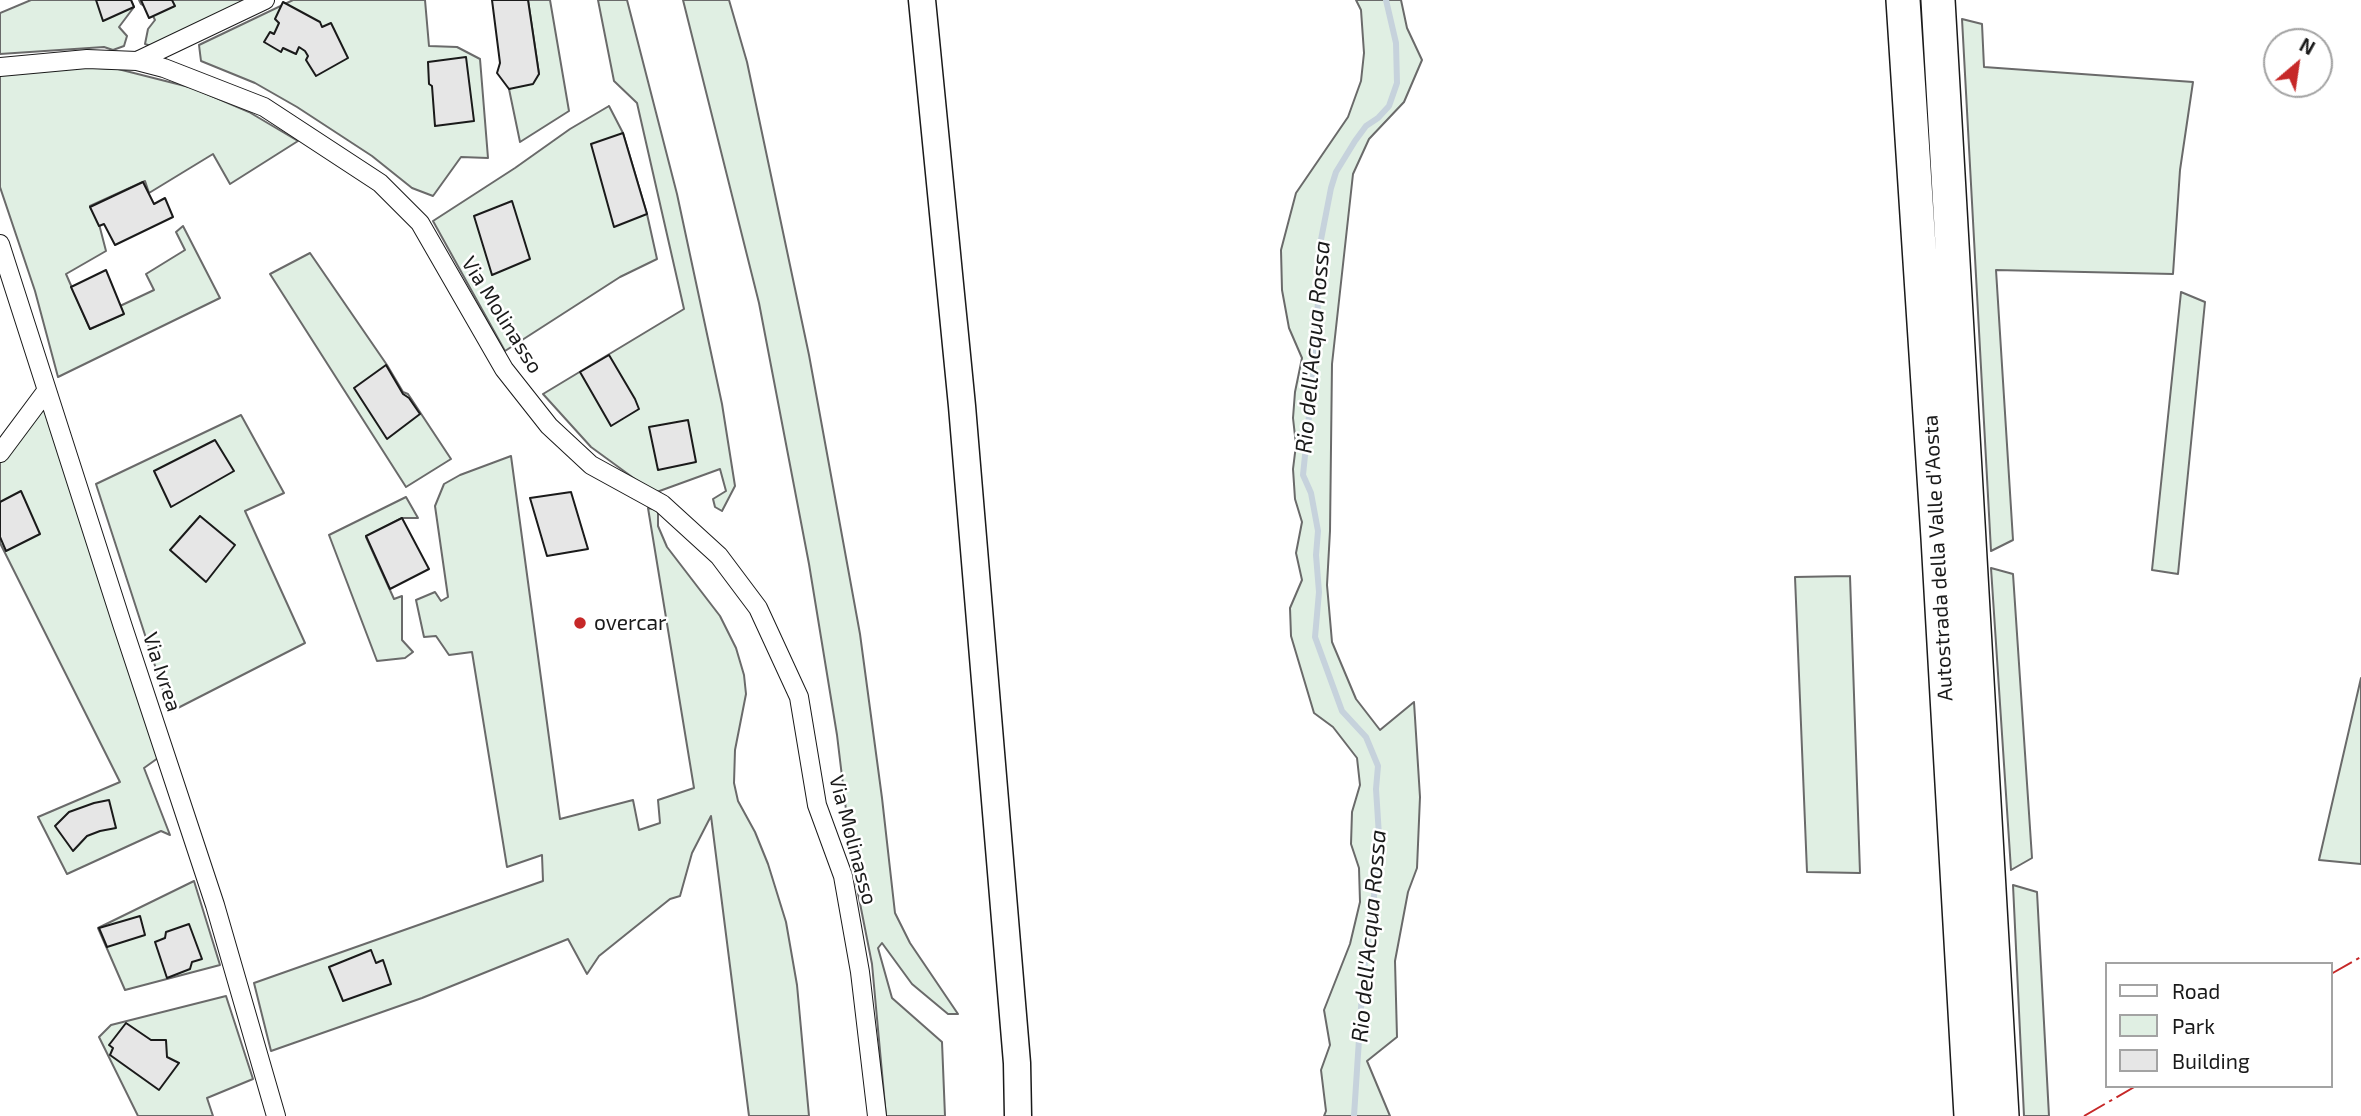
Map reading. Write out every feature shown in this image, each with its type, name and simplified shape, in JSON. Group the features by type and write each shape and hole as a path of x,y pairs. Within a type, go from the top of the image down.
{"highway":[{"name":"Autostrada della Valle d'Aosta","path":"1904,13 1938,538 1956,572 1989,861 1974,898 1971,1116"},
{"name":"Autostrada della Valle d'Aosta","path":"1938,13 1970,538 1956,572 1955,856 1974,898 2002,1116"}],"main road":[{"path":"922,0 963,419 1017,1063 1018,1116"}],"street":[{"path":"136,61 265,0"},
{"name":"Via Molinasso","path":"0,67 86,59 136,61 164,68 264,107 380,183 420,223 504,369 550,426 591,465 662,504 719,556 758,608 799,697 817,806 843,876 860,972 877,1116"},
{"name":"Via Ivrea","path":"0,244 215,905 276,1116"},
{"path":"0,453 47,390"}],"green space":[{"path":"31,0 131,0 134,7 119,27 127,36 124,46 113,50 104,47 0,54 0,13"},
{"path":"139,0 253,0 151,46 145,44 148,29 155,20 150,10"},
{"path":"293,0 425,0 429,46 457,47 480,59 488,158 461,157 433,196 412,188 372,156 297,107 255,83 201,61 199,45"},
{"path":"528,0 550,0 569,111 520,142 509,89 539,74"},
{"path":"598,0 627,0 677,194 722,404 735,486 722,511 715,507 713,499 726,491 720,469 654,493 591,447 543,394 684,309 637,103 614,81"},
{"path":"683,0 729,0 747,62 809,355 860,634 895,913 910,943 958,1014 948,1014 912,984 882,943 878,948 892,998 942,1042 945,1116 886,1116 872,964 853,868 837,735 809,564 759,303"},
{"path":"1356,0 1401,0 1407,28 1422,60 1404,102 1369,139 1353,174 1332,364 1327,585 1332,642 1356,699 1380,730 1414,702 1420,797 1417,868 1408,892 1395,961 1397,1037 1367,1061 1390,1116 1324,1116 1326,1111 1321,1070 1330,1045 1324,1010 1350,944 1360,902 1359,868 1351,844 1352,812 1360,785 1357,758 1333,727 1314,713 1291,636 1290,608 1302,580 1296,553 1302,522 1295,499 1293,469 1296,445 1293,418 1302,358 1289,328 1282,290 1281,250 1296,193 1348,117 1361,81 1364,53 1361,10"},
{"path":"1962,19 1982,24 1984,67 2193,82 2180,170 2173,274 1996,270 2013,540 1991,551"},
{"path":"78,67 118,69 193,88 249,112 298,141 230,184 213,154 149,193 145,181 90,206 99,224 106,251 66,274 90,329 123,314 120,306 154,290 146,274 185,250 176,232 183,226 220,298 58,377 35,291 0,187 0,74"},
{"path":"609,106 623,133 657,259 620,277 505,351 433,221"},
{"path":"310,253 451,459 406,487 270,274"},
{"path":"2181,292 2205,302 2178,574 2152,570"},
{"path":"45,408 158,758 144,768 170,835 161,831 67,874 38,817 120,782 0,543 0,463 30,420"},
{"path":"241,415 284,493 245,511 305,643 170,712 96,484"},
{"path":"511,456 560,819 633,800 639,830 660,823 658,800 694,788 648,508 658,510 658,526 667,547 720,616 736,648 746,694 735,750 734,783 738,801 768,864 786,922 797,985 809,1116 749,1116 711,816 692,853 680,896 670,899 599,956 587,974 568,939 422,998 271,1051 254,983 543,881 542,855 507,867 472,652 449,655 436,636 424,637 416,600 435,592 441,601 448,597 435,506 444,484 460,475"},
{"path":"406,497 418,518 402,518 366,537 394,599 402,596 402,640 413,652 405,658 377,661 329,535"},
{"path":"1991,568 2013,574 2032,858 2011,870"},
{"path":"1850,576 1860,873 1807,872 1795,577"},
{"path":"2361,678 2361,864 2319,860"},
{"path":"194,881 220,965 125,990 98,928"},
{"path":"2013,885 2037,892 2049,1116 2024,1116"},
{"path":"226,996 253,1079 207,1098 213,1116 138,1116 99,1037 111,1025"}],"building":[{"path":"96,0 131,0 134,7 103,21"},
{"path":"141,0 172,0 175,6 149,18"},
{"path":"492,0 528,0 539,74 533,84 509,89 497,73 500,63"},
{"path":"283,2 320,22 322,27 331,23 348,58 316,76 306,60 308,56 299,47 296,54 283,48 281,52 264,42 270,32 274,34 279,23 275,19"},
{"path":"466,57 474,121 435,126 428,62"},
{"path":"623,133 647,214 614,227 591,144"},
{"path":"143,182 154,204 165,198 173,217 115,245 104,224 99,226 90,207"},
{"path":"512,201 530,259 492,275 474,216"},
{"path":"106,270 124,314 90,329 71,287"},
{"path":"609,355 639,409 611,426 580,372"},
{"path":"386,365 403,394 420,414 387,439 354,388"},
{"path":"688,420 696,462 658,470 649,427"},
{"path":"215,440 234,471 171,507 154,471"},
{"path":"21,491 40,534 6,551 0,537 0,502"},
{"path":"571,492 588,549 547,556 530,498"},
{"path":"200,516 235,545 206,582 170,550"},
{"path":"402,518 429,569 390,589 366,536"},
{"path":"109,800 116,828 87,836 73,851 55,826 69,812"},
{"path":"140,916 145,935 107,947 99,928"},
{"path":"189,924 202,959 192,962 190,969 167,978 155,942 165,938 166,932"},
{"path":"371,950 376,963 383,960 391,984 343,1001 329,967"},
{"path":"126,1023 151,1040 166,1040 167,1057 179,1063 159,1090 110,1055 113,1048 109,1045"}],"waterway":[{"name":"Rio dell'Acqua Rossa","path":"1354,1116 1363,978 1380,851 1376,789 1378,766 1366,737 1342,711 1315,637 1319,592 1316,555 1318,531 1311,493 1303,475 1317,337 1319,250 1331,188 1336,172 1355,141 1366,126 1389,106 1397,83 1396,43 1386,0"}],"power":[{"path":"2333,973 2361,957"},
{"path":"2084,1116 2133,1088"}],"place":[{"name":"overcar","path":"580,623"}]}
